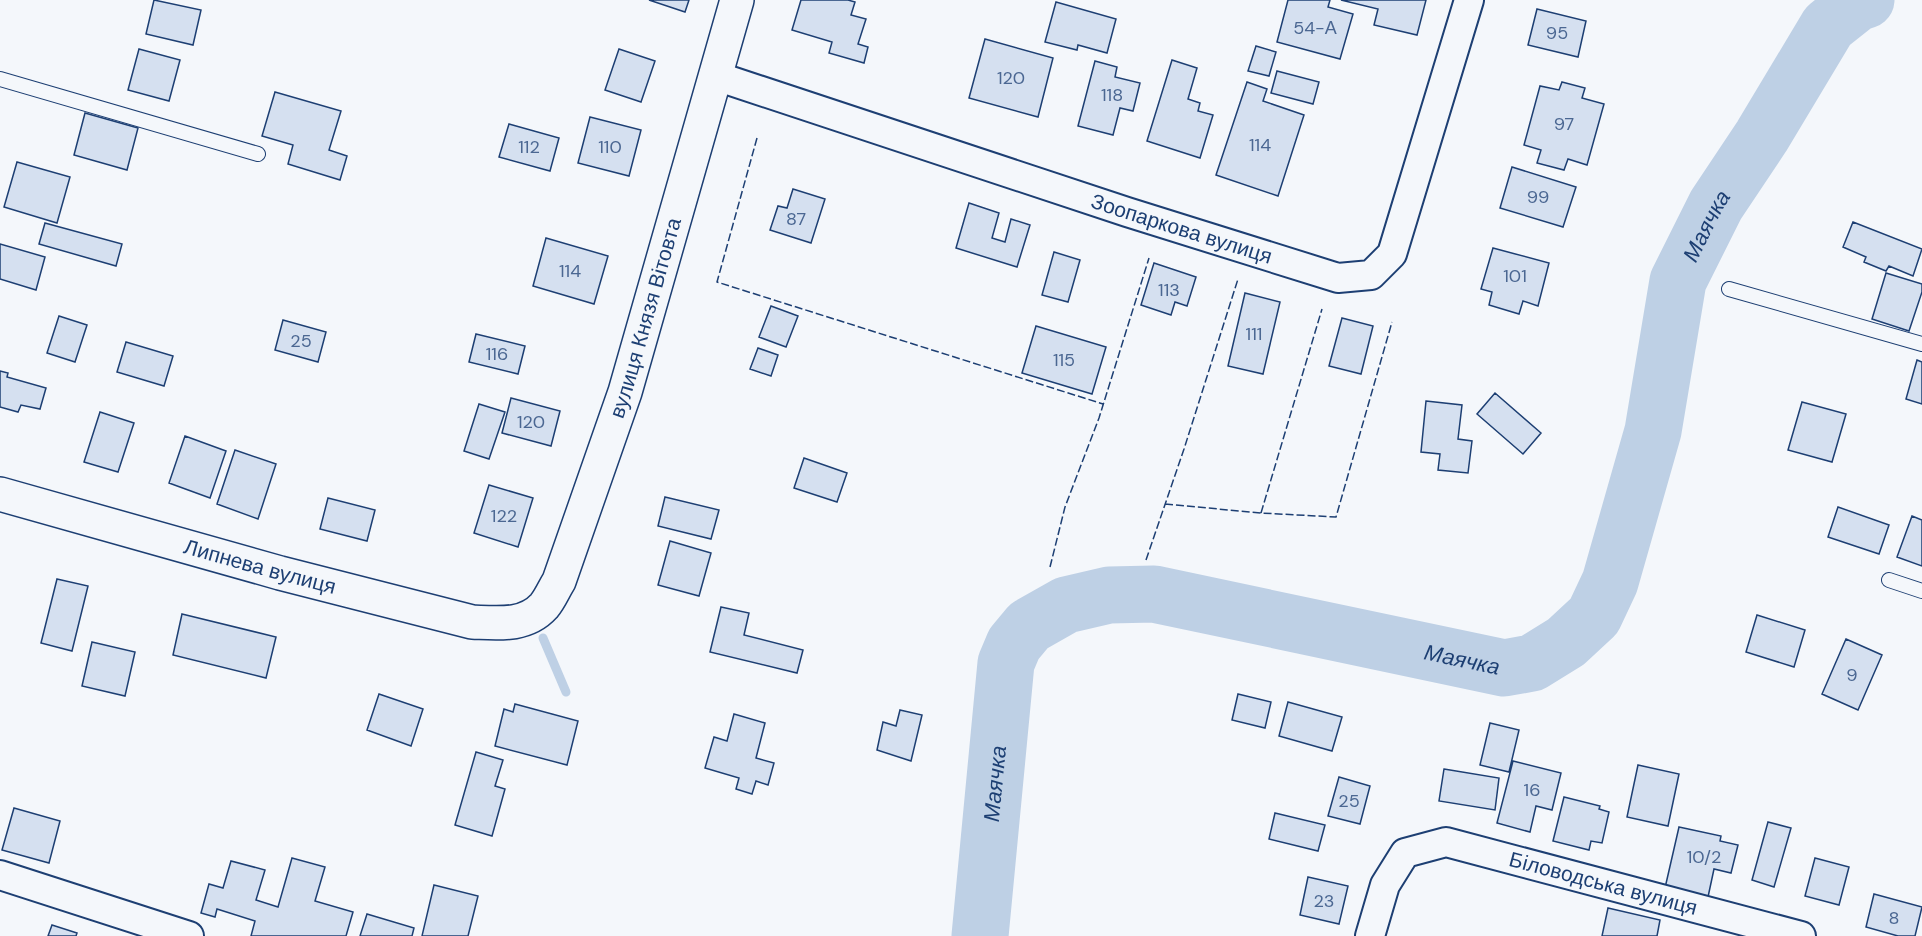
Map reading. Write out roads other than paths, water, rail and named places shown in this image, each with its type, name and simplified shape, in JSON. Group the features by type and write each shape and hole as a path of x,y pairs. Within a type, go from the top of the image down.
{"street":[{"name":"вулиця Князя Вітовта","path":"524,621 543,606 559,582 625,392 737,0"},
{"name":"Зоопаркова вулиця","path":"716,76 1127,212 1338,278 1371,275 1392,254 1469,0"},
{"name":"Липнева вулиця","path":"0,494 280,573 472,622 502,624 524,621"},
{"name":"Біловодська вулиця","path":"1370,936 1385,885 1405,853 1446,842 1801,936"},
{"path":"0,875 189,936"}],"lane":[{"path":"0,78 258,154"},
{"path":"1729,289 1922,344"},
{"path":"1889,580 1922,591"}],"waterway":[{"name":"Маячка","path":"980,936 1006,663 1014,644 1029,626 1066,605 1109,595 1154,594 1504,668 1532,663 1566,642 1594,616 1610,582 1653,431 1678,281 1716,205 1762,136 1828,26 1857,3 1866,0"},
{"path":"543,638 566,692"}]}
